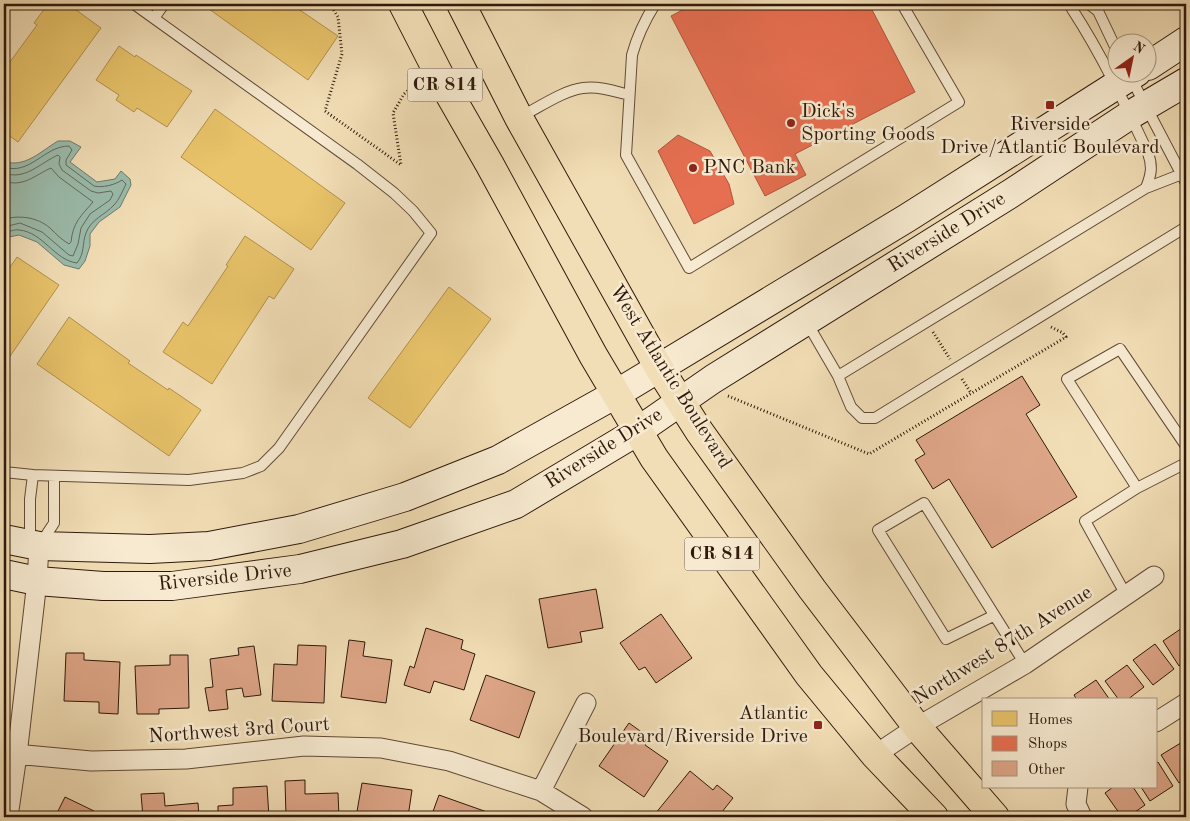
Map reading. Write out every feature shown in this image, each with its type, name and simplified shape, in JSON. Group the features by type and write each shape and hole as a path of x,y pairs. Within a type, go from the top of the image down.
{"main road":[{"name":"CR 814","path":"403,4 447,90 593,355 654,458 810,675 875,754 934,817"},
{"name":"West Atlantic Boulevard","path":"462,4 519,118 659,368 699,432 812,589 917,727 996,817"}],"street":[{"name":"Riverside Drive","path":"1158,58 1186,41"},
{"name":"Riverside Drive","path":"4,539 39,546 150,549 209,546 299,529 405,497 498,460 616,394 907,218 1120,82"},
{"name":"Riverside Drive","path":"4,574 37,581 103,586 172,586 300,570 393,546 516,504 638,431 713,379 1186,82"},
{"path":"8,817 10,754 37,581 39,546"},
{"name":"Northwest 87th Avenue","path":"875,754 917,727 1025,664 1154,576"},
{"path":"541,791 586,703"},
{"path":"1158,721 1186,703"},
{"name":"Northwest 3rd Court","path":"10,754 91,760 186,759 304,746 381,748 450,761 541,791 583,817"},
{"path":"1078,788 1076,804 1082,817"}],"lane":[{"path":"4,472 54,476 189,480 243,473 261,466 280,448 431,233 413,211 379,181 134,4"},
{"path":"154,18 164,4"},
{"path":"655,4 648,14 632,55 626,155 690,268 959,102 902,4"},
{"path":"1074,4 1072,9 1092,40 1108,54"},
{"path":"1089,4 1098,11 1108,32"},
{"path":"1133,82 1138,111 1152,164 1151,175 1146,188"},
{"path":"838,376 1146,188 1184,179 1138,111 1133,82"},
{"path":"519,118 567,93 582,88 600,88 629,95"},
{"path":"806,320 838,376 856,415 862,418 875,418 1186,227"},
{"path":"1137,488 1067,379 1120,349 1186,446"},
{"path":"1126,595 1085,521 1137,488 1186,463"},
{"path":"33,475 30,499 30,533 39,546 54,523 54,476"},
{"path":"994,616 946,639 878,530 924,503 1025,664"}],"path":[{"path":"330,4 338,17 342,54 325,112 400,165 393,112 404,94 422,78"}],"water":[{"path":"58,141 70,141 81,147 70,162 97,182 115,179 121,171 130,179 131,185 120,207 99,222 90,234 90,246 85,261 79,269 64,265 37,242 19,235 4,238 4,161 18,163 25,161"}],"building: Homes":[{"path":"48,4 68,4 101,28 18,142 4,132 4,70 37,25 34,23"},
{"path":"202,4 291,4 338,36 308,80"},
{"path":"119,46 192,91 167,127 137,108 134,112 116,100 119,95 96,80"},
{"path":"215,109 345,203 311,250 181,157"},
{"path":"245,236 294,269 274,299 269,296 212,384 163,352 183,322 188,326 228,266 226,265"},
{"path":"17,257 59,285 4,365 4,276"},
{"path":"449,287 491,319 410,428 368,398"},
{"path":"69,317 130,361 128,363 201,410 169,456 37,364"}],"building: Shops":[{"name":"Dick's Sporting Goods","path":"694,4 869,4 915,92 795,154 806,175 765,196 671,16"},
{"name":"PNC Bank","path":"678,135 710,151 729,184 734,204 694,224 658,151"}],"building: Other":[{"path":"1022,376 1040,405 1026,414 1077,497 992,548 949,479 933,489 915,460 925,454 916,440"},
{"path":"596,589 603,628 580,632 582,642 548,648 539,599"},
{"path":"661,614 692,658 656,683 645,667 639,670 620,643"},
{"path":"1185,626 1186,661 1179,666 1163,641"},
{"path":"426,628 463,640 461,649 475,654 464,690 434,681 430,693 404,685 410,666 414,668"},
{"path":"349,640 365,642 363,656 392,660 386,703 341,697"},
{"path":"1155,644 1174,669 1153,685 1133,660"},
{"path":"298,645 326,646 324,703 272,701 274,664 297,665"},
{"path":"254,646 261,695 244,697 242,688 226,690 228,709 209,711 205,688 213,687 210,659 239,655 238,648"},
{"path":"66,653 84,653 84,660 120,662 118,714 99,713 99,702 64,701"},
{"path":"170,655 188,655 189,708 159,709 159,714 137,714 135,666 170,665"},
{"path":"1127,665 1144,687 1130,698 1118,698 1105,681"},
{"path":"486,675 535,692 519,738 470,720"},
{"path":"1096,680 1109,698 1076,698 1074,695"},
{"path":"629,723 650,738 645,745 668,761 644,797 599,766"},
{"path":"1184,741 1186,745 1186,778 1179,783 1161,755"},
{"path":"1158,762 1173,786 1150,801 1142,788 1158,788"},
{"path":"690,771 713,790 717,785 733,798 718,817 688,817 684,814 681,817 660,817 655,814"},
{"path":"305,780 305,794 338,793 339,817 286,817 285,781"},
{"path":"362,783 412,790 408,817 356,817"},
{"path":"267,786 269,817 218,817 218,806 233,805 233,788"},
{"path":"1112,788 1134,788 1145,805 1128,817 1122,817 1105,793"},
{"path":"164,793 165,806 198,803 199,817 143,817 141,794"},
{"path":"439,795 487,812 485,817 431,817"},
{"path":"65,797 94,811 91,817 55,817"}],"place":[{"name":"Riverside Drive/Atlantic Boulevard","path":"1050,105"},
{"name":"Dick's Sporting Goods","path":"791,123"},
{"name":"PNC Bank","path":"693,168"},
{"name":"Atlantic Boulevard/Riverside Drive","path":"818,725"}]}
